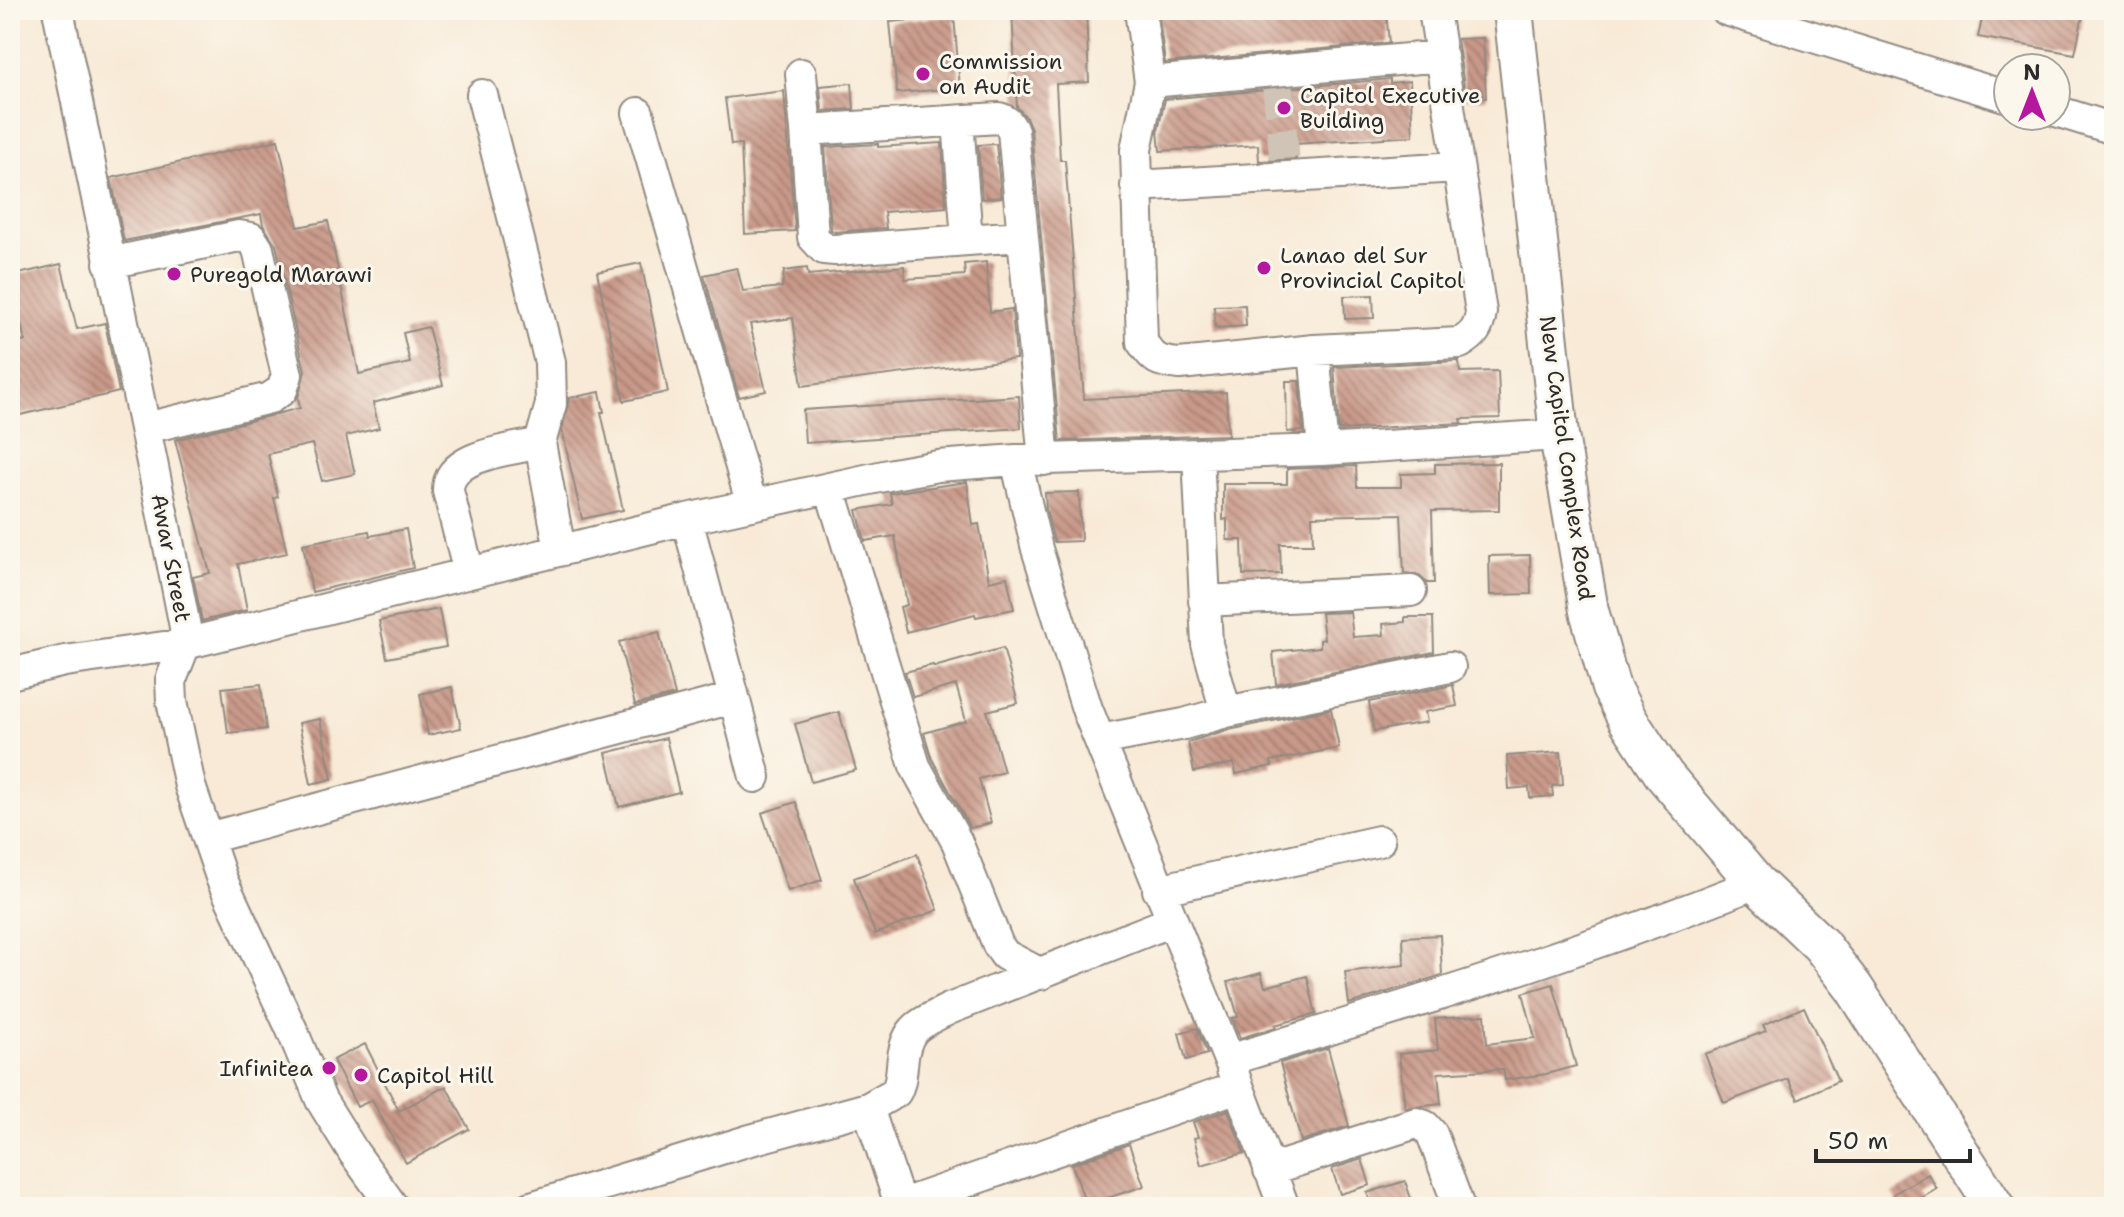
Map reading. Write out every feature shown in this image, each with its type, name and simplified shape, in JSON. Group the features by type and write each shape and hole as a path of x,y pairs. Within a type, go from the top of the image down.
{"main road":[{"name":"New Capitol Complex Road","path":"1513,10 1559,435 1589,611 1611,688 1664,775 1756,883 1821,945 1854,988 1995,1207"}],"street":[{"name":"Awar Street","path":"58,10 185,627 185,644 171,680 172,701 190,786 222,880 321,1100 393,1207"},
{"path":"1140,10 1150,82 1136,150 1142,342 1160,362 1180,364 1314,350 1460,343 1471,337 1479,326 1481,312 1434,10"},
{"path":"1726,10 1992,92"},
{"path":"1150,82 1276,77 1442,56"},
{"path":"801,74 813,237 824,249 1021,236"},
{"path":"482,95 550,362 551,404 540,443 560,550"},
{"path":"638,113 752,505"},
{"path":"2072,116 2114,129"},
{"path":"806,130 999,118 1006,120 1013,131 1021,236 1030,460 1041,561 1087,709 1284,1207"},
{"path":"958,121 967,240"},
{"path":"1136,186 1285,170 1458,167"},
{"path":"109,263 239,236 251,238 258,249 287,375 282,390 270,398 146,428"},
{"path":"1314,350 1323,450"},
{"path":"10,674 65,661 185,644 687,519 938,466 1323,450 1559,435"},
{"path":"469,573 448,480 467,461 540,443"},
{"path":"1198,454 1207,644 1226,712"},
{"path":"830,488 915,766 957,842 998,945 1005,955 1041,974"},
{"path":"687,519 755,777"},
{"path":"1204,601 1411,591"},
{"path":"1100,740 1450,667"},
{"path":"208,838 733,698"},
{"path":"1158,890 1379,841"},
{"path":"868,1108 900,1206 1233,1074 1756,883"},
{"path":"531,1207 747,1141 868,1108 896,1092 901,1078 904,1043 921,1023 949,1009 1172,921"},
{"path":"1269,1170 1416,1123 1425,1126 1432,1134 1459,1207"}],"building":[{"path":"1012,10 1086,10 1089,82 1056,84 1060,160 1065,160 1084,399 1226,392 1228,435 1060,441 1031,129 1017,107"},
{"path":"1158,10 1386,10 1389,43 1165,63"},
{"path":"1984,10 2084,10 2075,54 1978,37"},
{"path":"954,16 960,88 897,93 890,22"},
{"path":"1483,38 1486,98 1466,99 1457,39"},
{"name":"Capitol Executive Building","path":"1390,79 1390,83 1410,81 1413,136 1295,144 1296,159 1259,161 1258,145 1160,151 1158,131 1165,99"},
{"path":"852,83 854,109 822,111 820,86"},
{"path":"784,91 795,231 745,234 741,144 731,145 725,98"},
{"path":"278,140 298,227 328,221 359,374 410,363 403,333 428,327 443,385 373,403 379,428 346,436 355,474 322,481 312,444 268,454 278,497 274,498 287,553 238,564 247,610 202,621 193,577 210,573 175,440 300,408 298,398 305,371 276,245 263,225 261,214 124,241 111,178"},
{"path":"942,143 946,207 884,212 886,228 831,230 825,147"},
{"path":"996,144 1001,197 982,199 978,145"},
{"path":"986,262 990,312 1012,309 1016,359 802,386 793,318 750,324 766,391 739,397 704,275 737,268 743,291 782,287 784,271 807,268 808,275 904,266 905,279 965,275 964,264"},
{"path":"641,263 668,392 624,401 597,272"},
{"path":"61,264 77,329 105,323 119,392 16,416 10,389 10,345 25,341 10,276"},
{"path":"1373,295 1374,318 1345,319 1344,296"},
{"path":"1245,305 1246,326 1215,328 1214,306"},
{"path":"1459,361 1460,372 1498,371 1500,418 1339,430 1334,367"},
{"path":"1286,381 1299,381 1303,431 1287,432"},
{"path":"600,392 604,412 601,412 623,510 582,519 562,430 569,398"},
{"path":"1019,396 1021,428 805,443 803,410"},
{"path":"1499,463 1499,510 1432,511 1434,583 1427,583 1418,575 1404,573 1401,514 1312,516 1313,544 1280,544 1281,574 1243,575 1242,540 1227,540 1227,519 1223,520 1223,484 1287,484 1287,469 1356,466 1357,487 1401,487 1401,474 1435,473 1435,464"},
{"path":"967,482 973,525 979,524 989,581 1007,577 1014,609 976,617 975,614 906,632 900,607 907,605 895,536 865,541 857,510 892,504 890,493"},
{"path":"1079,492 1081,541 1054,542 1045,493"},
{"path":"406,529 413,568 312,592 303,544 369,531 370,536"},
{"path":"1530,555 1531,594 1490,595 1489,556"},
{"path":"439,609 446,647 387,658 379,621"},
{"path":"1350,612 1353,637 1384,635 1383,624 1405,622 1405,617 1433,617 1434,652 1276,684 1273,652 1320,647 1320,640 1324,639 1321,613"},
{"path":"659,632 675,695 635,705 619,642"},
{"path":"1003,648 1018,703 987,711 1004,772 979,779 991,823 970,828 932,759 924,733 966,721 956,685 913,697 905,672"},
{"path":"261,684 266,729 228,733 222,688"},
{"path":"1453,685 1457,706 1425,712 1427,722 1374,731 1369,702"},
{"path":"452,687 461,728 428,735 420,694"},
{"path":"1331,709 1339,748 1271,761 1272,766 1236,774 1234,763 1194,772 1188,742 1224,731"},
{"path":"839,712 856,770 811,782 795,724"},
{"path":"320,719 332,779 311,784 299,723"},
{"path":"666,738 679,792 619,807 606,753"},
{"path":"1561,752 1563,785 1552,786 1553,796 1530,798 1529,787 1509,789 1507,756"},
{"path":"796,802 822,880 788,891 762,813"},
{"path":"917,854 938,910 875,934 854,878"},
{"path":"1440,935 1442,975 1349,1004 1345,972 1404,965 1403,937"},
{"path":"1261,973 1265,987 1307,976 1316,1014 1240,1038 1232,1018 1238,1017 1228,982"},
{"path":"1553,984 1576,1066 1505,1080 1503,1069 1438,1073 1441,1104 1405,1108 1399,1054 1438,1050 1435,1019 1485,1015 1487,1044 1535,1038 1523,993"},
{"path":"1804,1007 1838,1081 1798,1099 1788,1079 1724,1103 1705,1054 1766,1031 1763,1025"},
{"path":"1197,1028 1207,1054 1186,1060 1179,1033"},
{"path":"365,1044 399,1111 446,1086 469,1129 406,1163 372,1100 357,1107 333,1060"},
{"path":"1328,1048 1349,1126 1301,1141 1280,1063"},
{"path":"1228,1110 1244,1153 1201,1165 1193,1122"},
{"path":"1129,1144 1144,1186 1086,1205 1072,1164"},
{"path":"1362,1159 1370,1185 1340,1194 1332,1169"},
{"path":"1928,1174 1937,1189 1923,1197 1929,1207 1901,1207 1893,1194"},
{"path":"1405,1181 1414,1207 1372,1207 1367,1193"}],"tunnel":[{"path":"1277,84 1285,164"}],"place":[{"name":"Commission on Audit","path":"923,74"},
{"name":"Capitol Executive Building","path":"1284,108"},
{"name":"Lanao del Sur Provincial Capitol","path":"1264,268"},
{"name":"Puregold Marawi","path":"174,274"},
{"name":"Infinitea","path":"329,1068"},
{"name":"Capitol Hill","path":"361,1075"}]}
